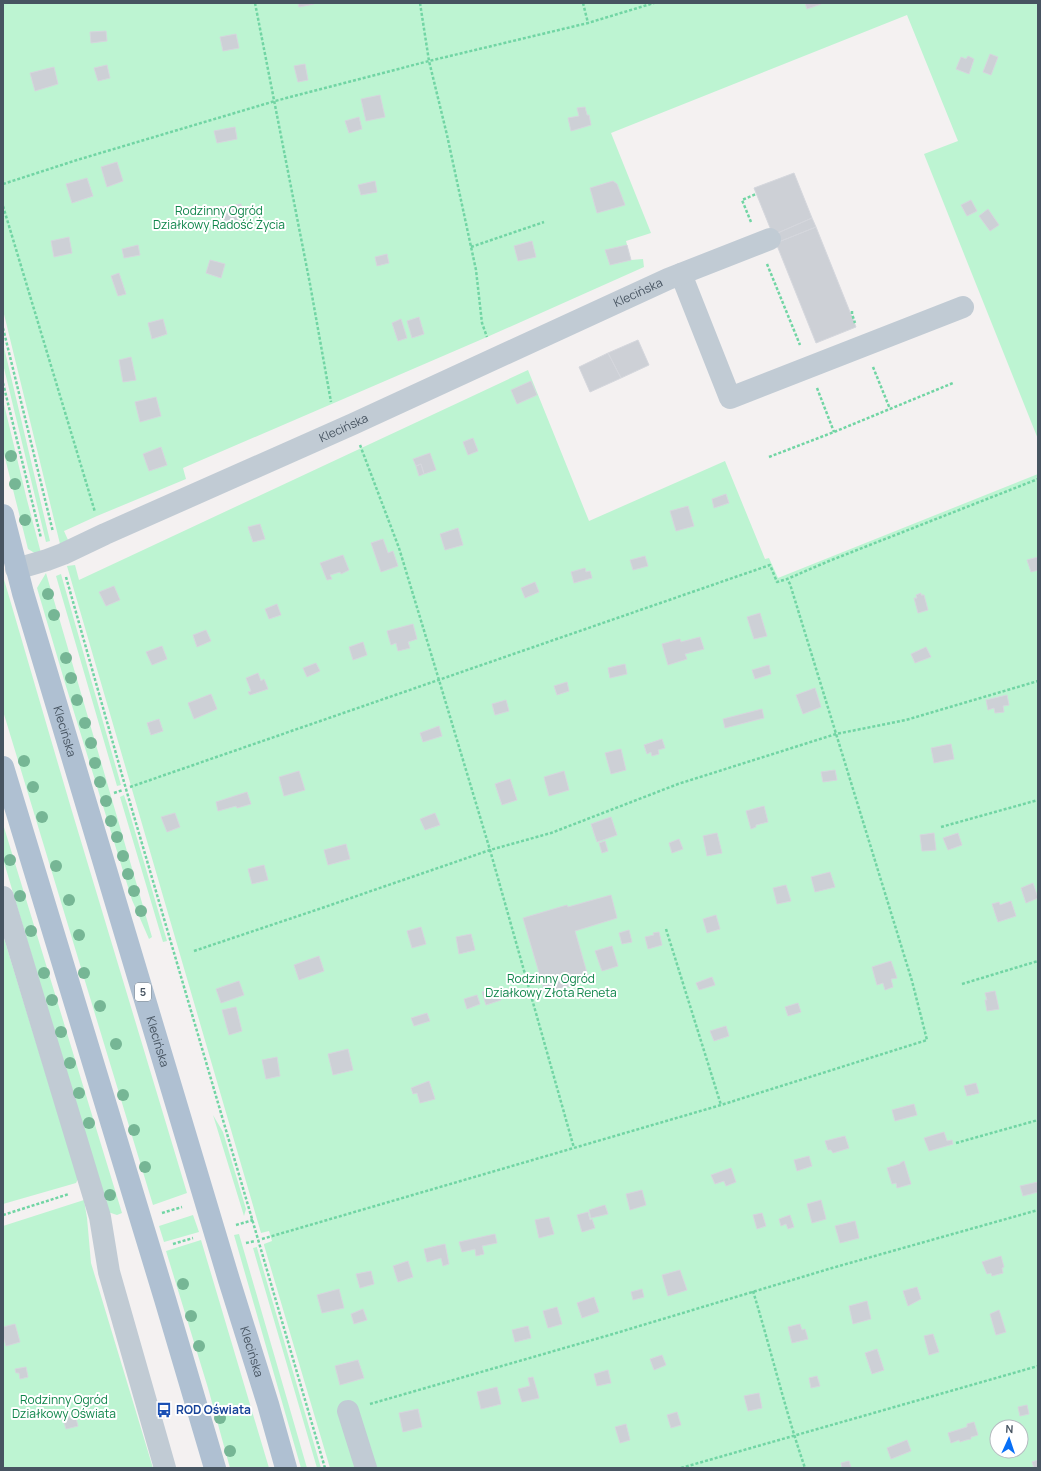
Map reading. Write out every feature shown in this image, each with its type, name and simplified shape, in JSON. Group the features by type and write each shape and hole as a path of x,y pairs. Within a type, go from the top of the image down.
{"main road":[{"name":"Klecińska","path":"3,515 16,569 286,1468"},
{"path":"3,767 168,1307 215,1468"}],"street":[{"name":"Klecińska","path":"16,569 60,555 352,424 675,276 764,241"},
{"path":"675,276 730,398 962,307"},
{"path":"3,897 100,1217 110,1272 165,1468"},
{"path":"348,1411 366,1468"}],"path":[{"path":"255,3 310,284 331,402"},
{"path":"420,3 429,61 447,135 476,270 482,323 494,358"},
{"path":"583,3 588,23"},
{"path":"3,184 77,160 275,102 429,61 588,23 654,3"},
{"path":"756,194 742,200 764,241 834,432"},
{"path":"3,206 40,324 62,406 85,481 105,534"},
{"path":"471,247 544,222"},
{"path":"3,328 60,555 126,789 325,1468"},
{"path":"3,383 41,540"},
{"path":"769,457 953,383"},
{"path":"352,424 399,548 440,680 490,850 574,1148"},
{"path":"130,787 770,565 777,582 787,579 1038,478"},
{"path":"262,1239 720,1105 927,1040 912,981 790,584 787,579"},
{"path":"194,951 490,850 551,833 678,784 836,734 906,720 1038,681"},
{"path":"114,793 123,790"},
{"path":"941,827 1038,800"},
{"path":"666,929 720,1105"},
{"path":"962,984 1038,961"},
{"path":"956,1144 1038,1120"},
{"path":"3,1215 66,1196"},
{"path":"160,1214 188,1205"},
{"path":"348,1411 753,1291 1038,1210"},
{"path":"234,1226 253,1220"},
{"path":"246,1243 255,1241"},
{"path":"753,1291 804,1468"},
{"path":"682,1468 1038,1366"}],"green space":[{"name":"Rodzinny Ogród Działkowy Radość Życia","path":"3,3 1038,3 1038,439 924,154 958,141 907,15 611,133 651,233 626,241 631,260 643,259 644,267 487,337 183,468 186,479 64,531 68,540 60,544 3,310"},
{"path":"3,343 50,541 46,542 3,364"},
{"name":"Rodzinny Ogród Działkowy Złota Reneta","path":"528,370 589,521 725,461 765,559 769,558 778,578 1038,474 1038,1468 330,1468 264,1245 272,1241 269,1231 261,1233 67,566 75,565 79,580"},
{"path":"3,400 41,553 38,555 28,549 3,450"},
{"path":"46,573 152,937 149,939 132,900 37,588"},
{"path":"61,574 121,785 117,786 56,576"},
{"path":"3,576 187,1193 153,1205 3,711"},
{"path":"124,795 167,941 163,942 120,797"},
{"path":"3,824 122,1213 117,1215 108,1212 3,859"},
{"path":"3,935 78,1179 76,1183 3,1204"},
{"path":"213,1115 223,1132 246,1209 244,1216"},
{"name":"Rodzinny Ogród Działkowy Oświata","path":"84,1200 91,1263 153,1468 3,1468 3,1226"},
{"path":"193,1215 199,1232 164,1242 159,1226"},
{"path":"239,1234 307,1468 301,1468 234,1235"},
{"path":"201,1240 269,1468 230,1468 208,1388 166,1251"},
{"path":"257,1247 321,1468 317,1468 253,1248"}],"building":[{"path":"298,3 313,3 314,4 299,7"},
{"path":"805,3 821,3 821,4 807,9"},
{"path":"106,31 107,41 91,43 90,32"},
{"path":"236,34 239,48 223,51 220,37"},
{"path":"990,54 998,57 991,75 983,72"},
{"path":"968,56 974,59 969,74 956,69 961,57 966,59"},
{"path":"305,64 308,80 298,82 294,66"},
{"path":"107,65 110,78 98,81 94,68"},
{"path":"54,67 58,84 35,91 30,73"},
{"path":"380,95 385,117 366,121 361,99"},
{"path":"585,107 587,115 589,115 591,125 571,131 568,118 579,116 577,108"},
{"path":"359,117 362,129 349,133 345,121"},
{"path":"235,127 237,139 217,143 214,131"},
{"path":"117,162 123,181 107,187 101,167"},
{"path":"794,173 812,218 773,235 754,188"},
{"path":"87,178 93,196 72,203 66,184"},
{"path":"375,181 377,192 361,195 358,185"},
{"path":"613,181 617,184 625,205 597,213 590,188"},
{"path":"971,200 977,211 967,216 961,205"},
{"path":"241,204 243,219 224,223 221,207"},
{"path":"988,209 999,225 990,231 979,216"},
{"path":"812,218 816,227 776,243 773,235"},
{"path":"816,227 856,327 816,343 776,243"},
{"path":"69,237 72,253 54,257 51,241"},
{"path":"532,241 536,257 518,261 514,246"},
{"path":"138,245 140,255 124,258 122,249"},
{"path":"627,245 631,260 610,265 605,250"},
{"path":"387,254 389,263 377,266 375,257"},
{"path":"210,260 225,264 221,278 206,273"},
{"path":"119,273 126,294 118,296 111,276"},
{"path":"419,317 424,334 412,338 407,321"},
{"path":"163,319 167,334 152,339 148,323"},
{"path":"401,319 407,338 398,341 392,323"},
{"path":"638,340 649,365 621,378 608,353"},
{"path":"608,353 621,378 590,392 579,367"},
{"path":"131,357 136,380 123,382 119,360"},
{"path":"531,381 537,395 517,404 511,390"},
{"path":"156,397 161,416 140,422 135,402"},
{"path":"473,438 478,451 468,455 463,442"},
{"path":"161,447 167,465 149,471 143,454"},
{"path":"430,453 436,470 424,474 421,464 416,466 413,459"},
{"path":"421,464 424,474 419,476 416,466"},
{"path":"726,494 729,503 714,508 712,499"},
{"path":"688,506 694,526 676,531 670,511"},
{"path":"260,524 265,539 253,542 248,527"},
{"path":"458,528 463,545 445,550 440,534"},
{"path":"383,539 388,553 393,551 398,566 381,572 371,543"},
{"path":"343,555 349,570 341,574 340,572 330,575 332,579 327,580 320,563"},
{"path":"645,556 648,566 633,570 630,560"},
{"path":"1038,557 1038,570 1031,572 1027,560"},
{"path":"585,568 586,572 590,571 592,578 574,583 571,572"},
{"path":"535,582 539,592 525,598 521,588"},
{"path":"114,586 120,600 106,606 99,592"},
{"path":"921,593 921,595 924,595 928,610 918,613 914,598 917,598 916,595"},
{"path":"277,604 281,615 269,619 265,609"},
{"path":"760,613 767,636 754,639 747,617"},
{"path":"413,624 417,639 408,642 410,648 398,651 396,643 391,645 387,631"},
{"path":"206,630 211,641 197,647 193,635"},
{"path":"700,637 704,649 685,654 687,659 668,665 662,644 680,639 681,642"},
{"path":"363,642 367,655 353,660 349,647"},
{"path":"162,646 167,659 152,665 146,652"},
{"path":"926,647 931,657 915,663 911,654"},
{"path":"316,663 320,671 307,677 303,668"},
{"path":"625,664 627,674 610,678 608,668"},
{"path":"769,665 771,674 755,679 752,670"},
{"path":"258,673 261,681 264,679 268,689 250,695 248,692 251,691 246,678"},
{"path":"567,682 569,691 557,695 554,686"},
{"path":"815,688 821,707 803,714 796,695"},
{"path":"211,694 217,709 194,719 188,703"},
{"path":"1007,695 1009,705 1003,706 1004,712 995,713 994,708 988,710 986,700"},
{"path":"506,700 509,711 495,715 492,704"},
{"path":"762,709 764,718 725,728 723,719"},
{"path":"159,719 163,731 151,735 147,723"},
{"path":"439,726 442,736 423,742 420,733"},
{"path":"662,739 665,748 658,750 659,754 652,756 651,752 647,754 644,745"},
{"path":"951,744 954,759 934,763 931,748"},
{"path":"621,749 626,770 611,774 605,753"},
{"path":"835,770 837,780 823,782 821,772"},
{"path":"299,771 305,790 284,796 279,777"},
{"path":"564,771 569,790 549,796 544,777"},
{"path":"510,779 517,800 502,805 495,784"},
{"path":"247,792 251,804 218,811 216,802"},
{"path":"764,806 768,822 756,825 756,827 751,829 746,811"},
{"path":"175,813 180,827 167,832 161,817"},
{"path":"435,813 440,825 425,830 420,819"},
{"path":"611,817 617,835 597,842 591,824"},
{"path":"717,833 722,853 707,856 703,836"},
{"path":"934,833 936,850 922,851 920,835"},
{"path":"958,833 962,845 948,850 943,838"},
{"path":"679,839 683,849 672,853 669,843"},
{"path":"605,841 608,851 602,853 599,843"},
{"path":"346,844 350,859 328,865 324,850"},
{"path":"264,865 268,880 252,884 248,869"},
{"path":"830,872 835,887 815,892 811,877"},
{"path":"1033,883 1038,898 1026,903 1021,888"},
{"path":"786,885 791,901 777,904 773,888"},
{"path":"611,895 617,918 575,931 589,980 545,993 523,918 567,905 568,907"},
{"path":"1011,901 1016,916 998,922 992,904 999,902 1000,905"},
{"path":"716,915 720,929 707,933 703,919"},
{"path":"421,927 426,944 412,948 407,931"},
{"path":"629,930 632,942 622,944 619,933"},
{"path":"659,932 662,945 648,949 645,937"},
{"path":"471,934 475,950 459,954 456,937"},
{"path":"612,946 618,966 602,971 595,951"},
{"path":"319,956 324,971 299,980 294,965"},
{"path":"891,961 897,978 891,979 893,987 885,990 883,983 877,985 872,967"},
{"path":"712,977 715,985 699,990 696,983"},
{"path":"239,981 244,995 221,1003 216,989"},
{"path":"497,988 501,1000 486,1005 482,992"},
{"path":"995,991 999,1009 987,1011 985,1000 987,1000 985,993"},
{"path":"477,995 480,1004 467,1009 464,999"},
{"path":"798,1003 801,1012 788,1016 785,1007"},
{"path":"236,1007 242,1031 229,1035 222,1010"},
{"path":"427,1013 430,1021 414,1026 411,1018"},
{"path":"726,1026 729,1036 714,1041 710,1031"},
{"path":"348,1049 353,1070 333,1075 328,1054"},
{"path":"277,1057 280,1076 266,1079 262,1060"},
{"path":"429,1081 435,1099 420,1103 417,1093 413,1094 411,1088"},
{"path":"976,1083 979,1093 967,1096 964,1086"},
{"path":"914,1104 917,1115 895,1121 892,1110"},
{"path":"944,1132 947,1141 952,1140 953,1144 929,1151 924,1138"},
{"path":"845,1136 849,1148 833,1153 831,1150 828,1150 825,1141"},
{"path":"809,1156 812,1166 797,1171 794,1160"},
{"path":"904,1161 911,1184 897,1188 896,1183 892,1184 887,1168 900,1164"},
{"path":"731,1168 736,1182 726,1186 724,1181 715,1184 711,1175"},
{"path":"1038,1182 1038,1192 1023,1196 1020,1186"},
{"path":"642,1190 646,1205 630,1210 626,1194"},
{"path":"821,1200 826,1219 812,1223 807,1204"},
{"path":"605,1205 608,1214 591,1218 589,1210"},
{"path":"588,1212 590,1220 592,1219 595,1228 582,1232 577,1215"},
{"path":"762,1213 766,1226 757,1229 753,1215"},
{"path":"790,1215 794,1227 788,1229 786,1224 781,1226 779,1219"},
{"path":"549,1217 554,1234 539,1238 535,1220"},
{"path":"855,1221 859,1238 840,1243 835,1226"},
{"path":"495,1234 497,1243 482,1246 484,1254 476,1256 475,1249 462,1252 459,1242"},
{"path":"445,1244 449,1264 443,1266 441,1258 427,1262 424,1249"},
{"path":"1001,1256 1004,1267 1002,1268 1003,1273 992,1276 991,1273 987,1274 982,1262"},
{"path":"408,1261 413,1277 398,1282 393,1266"},
{"path":"680,1270 687,1290 668,1296 662,1275"},
{"path":"371,1271 374,1284 360,1288 356,1274"},
{"path":"917,1287 921,1299 908,1306 903,1291"},
{"path":"339,1289 344,1308 322,1313 317,1295"},
{"path":"642,1289 644,1297 633,1300 631,1292"},
{"path":"594,1297 599,1312 582,1318 577,1303"},
{"path":"867,1301 871,1319 853,1324 849,1306"},
{"path":"557,1307 562,1324 548,1328 543,1311"},
{"path":"363,1309 367,1320 354,1324 351,1314"},
{"path":"999,1310 1006,1332 996,1335 990,1314"},
{"path":"15,1324 20,1342 6,1346 3,1336 3,1327"},
{"path":"800,1324 802,1330 805,1329 808,1339 792,1343 788,1327"},
{"path":"528,1326 531,1338 515,1342 512,1330"},
{"path":"933,1334 939,1352 929,1355 924,1336"},
{"path":"877,1349 884,1370 872,1374 865,1353"},
{"path":"662,1355 666,1365 654,1370 650,1359"},
{"path":"358,1360 364,1378 340,1385 335,1366"},
{"path":"26,1367 28,1377 20,1379 19,1373 16,1373 15,1369"},
{"path":"608,1370 611,1383 597,1386 594,1374"},
{"path":"817,1376 820,1386 811,1388 809,1378"},
{"path":"533,1377 539,1398 522,1402 518,1389 530,1386 528,1378"},
{"path":"497,1387 501,1404 481,1409 477,1392"},
{"path":"759,1393 762,1408 748,1411 744,1396"},
{"path":"1027,1405 1029,1414 1020,1416 1018,1407"},
{"path":"418,1409 422,1427 403,1432 399,1413"},
{"path":"74,1411 78,1426 66,1429 62,1415"},
{"path":"677,1412 681,1425 671,1428 667,1415"},
{"path":"974,1422 978,1435 971,1437 971,1439 960,1442 959,1440 951,1443 948,1433 967,1427 967,1424"},
{"path":"626,1424 630,1440 620,1443 615,1427"},
{"path":"907,1440 911,1451 891,1459 887,1448"},
{"path":"1038,1460 1038,1468 1034,1468 1032,1462"},
{"path":"849,1461 851,1468 842,1468 841,1463"}],"place":[{"name":"ROD Oświata","path":"164,1410"}]}
